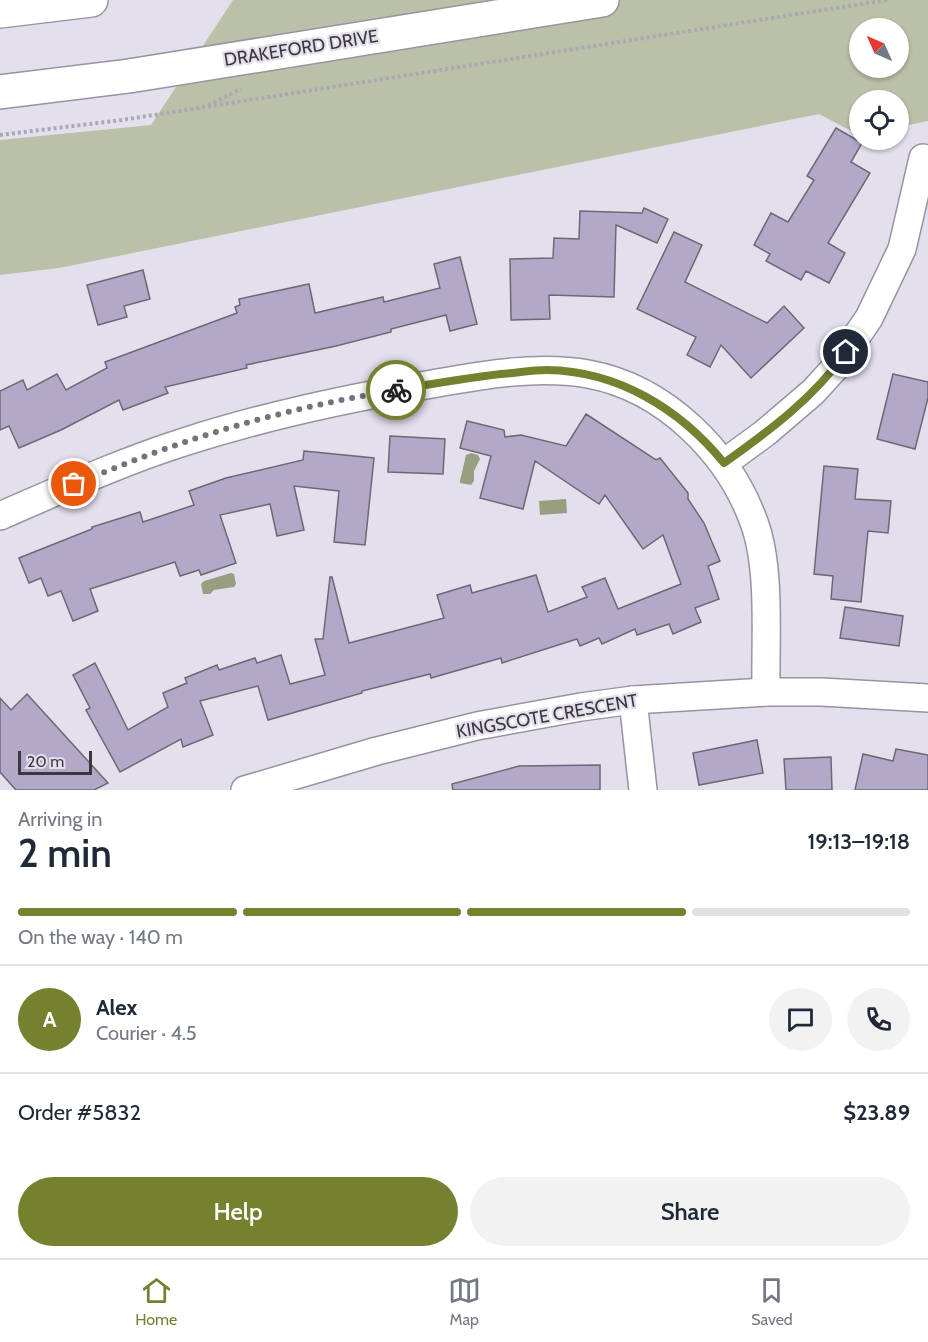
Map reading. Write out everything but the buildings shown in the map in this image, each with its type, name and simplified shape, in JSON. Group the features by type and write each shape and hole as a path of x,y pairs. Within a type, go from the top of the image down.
{"highway":[{"path":"0,11 91,0"},
{"name":"DRAKEFORD DRIVE","path":"0,92 129,76 602,0"}],"street":[{"path":"724,463 765,433 813,392 834,369 870,318 902,249 923,158"},
{"path":"0,516 160,451 237,426 350,398 466,378 525,372 547,370 590,375 633,389 673,413 709,444 737,483 756,526 765,570 766,692"},
{"name":"KINGSCOTE CRESCENT","path":"245,790 377,751 477,726 580,707 633,700 766,692 822,692 928,698"},
{"path":"633,700 643,790"}],"path":[{"path":"0,135 122,120 887,0"}],"shaded area":[{"path":"233,0 928,0 928,121 909,125 909,90 849,90 849,130 819,114 59,268 0,275 0,140 151,125"},
{"path":"471,453 478,455 480,459 471,485 460,483 460,481 466,455"},
{"path":"566,499 567,513 540,515 539,501"},
{"path":"234,574 236,584 234,587 203,594 201,584 204,581"}],"way so far":[{"path":"74,484 181,443 237,426 350,398 396,390"}],"route":[{"path":"396,390 466,378 547,370 590,375 633,389 673,413 709,444 724,463 765,433 813,392 846,352"}]}
